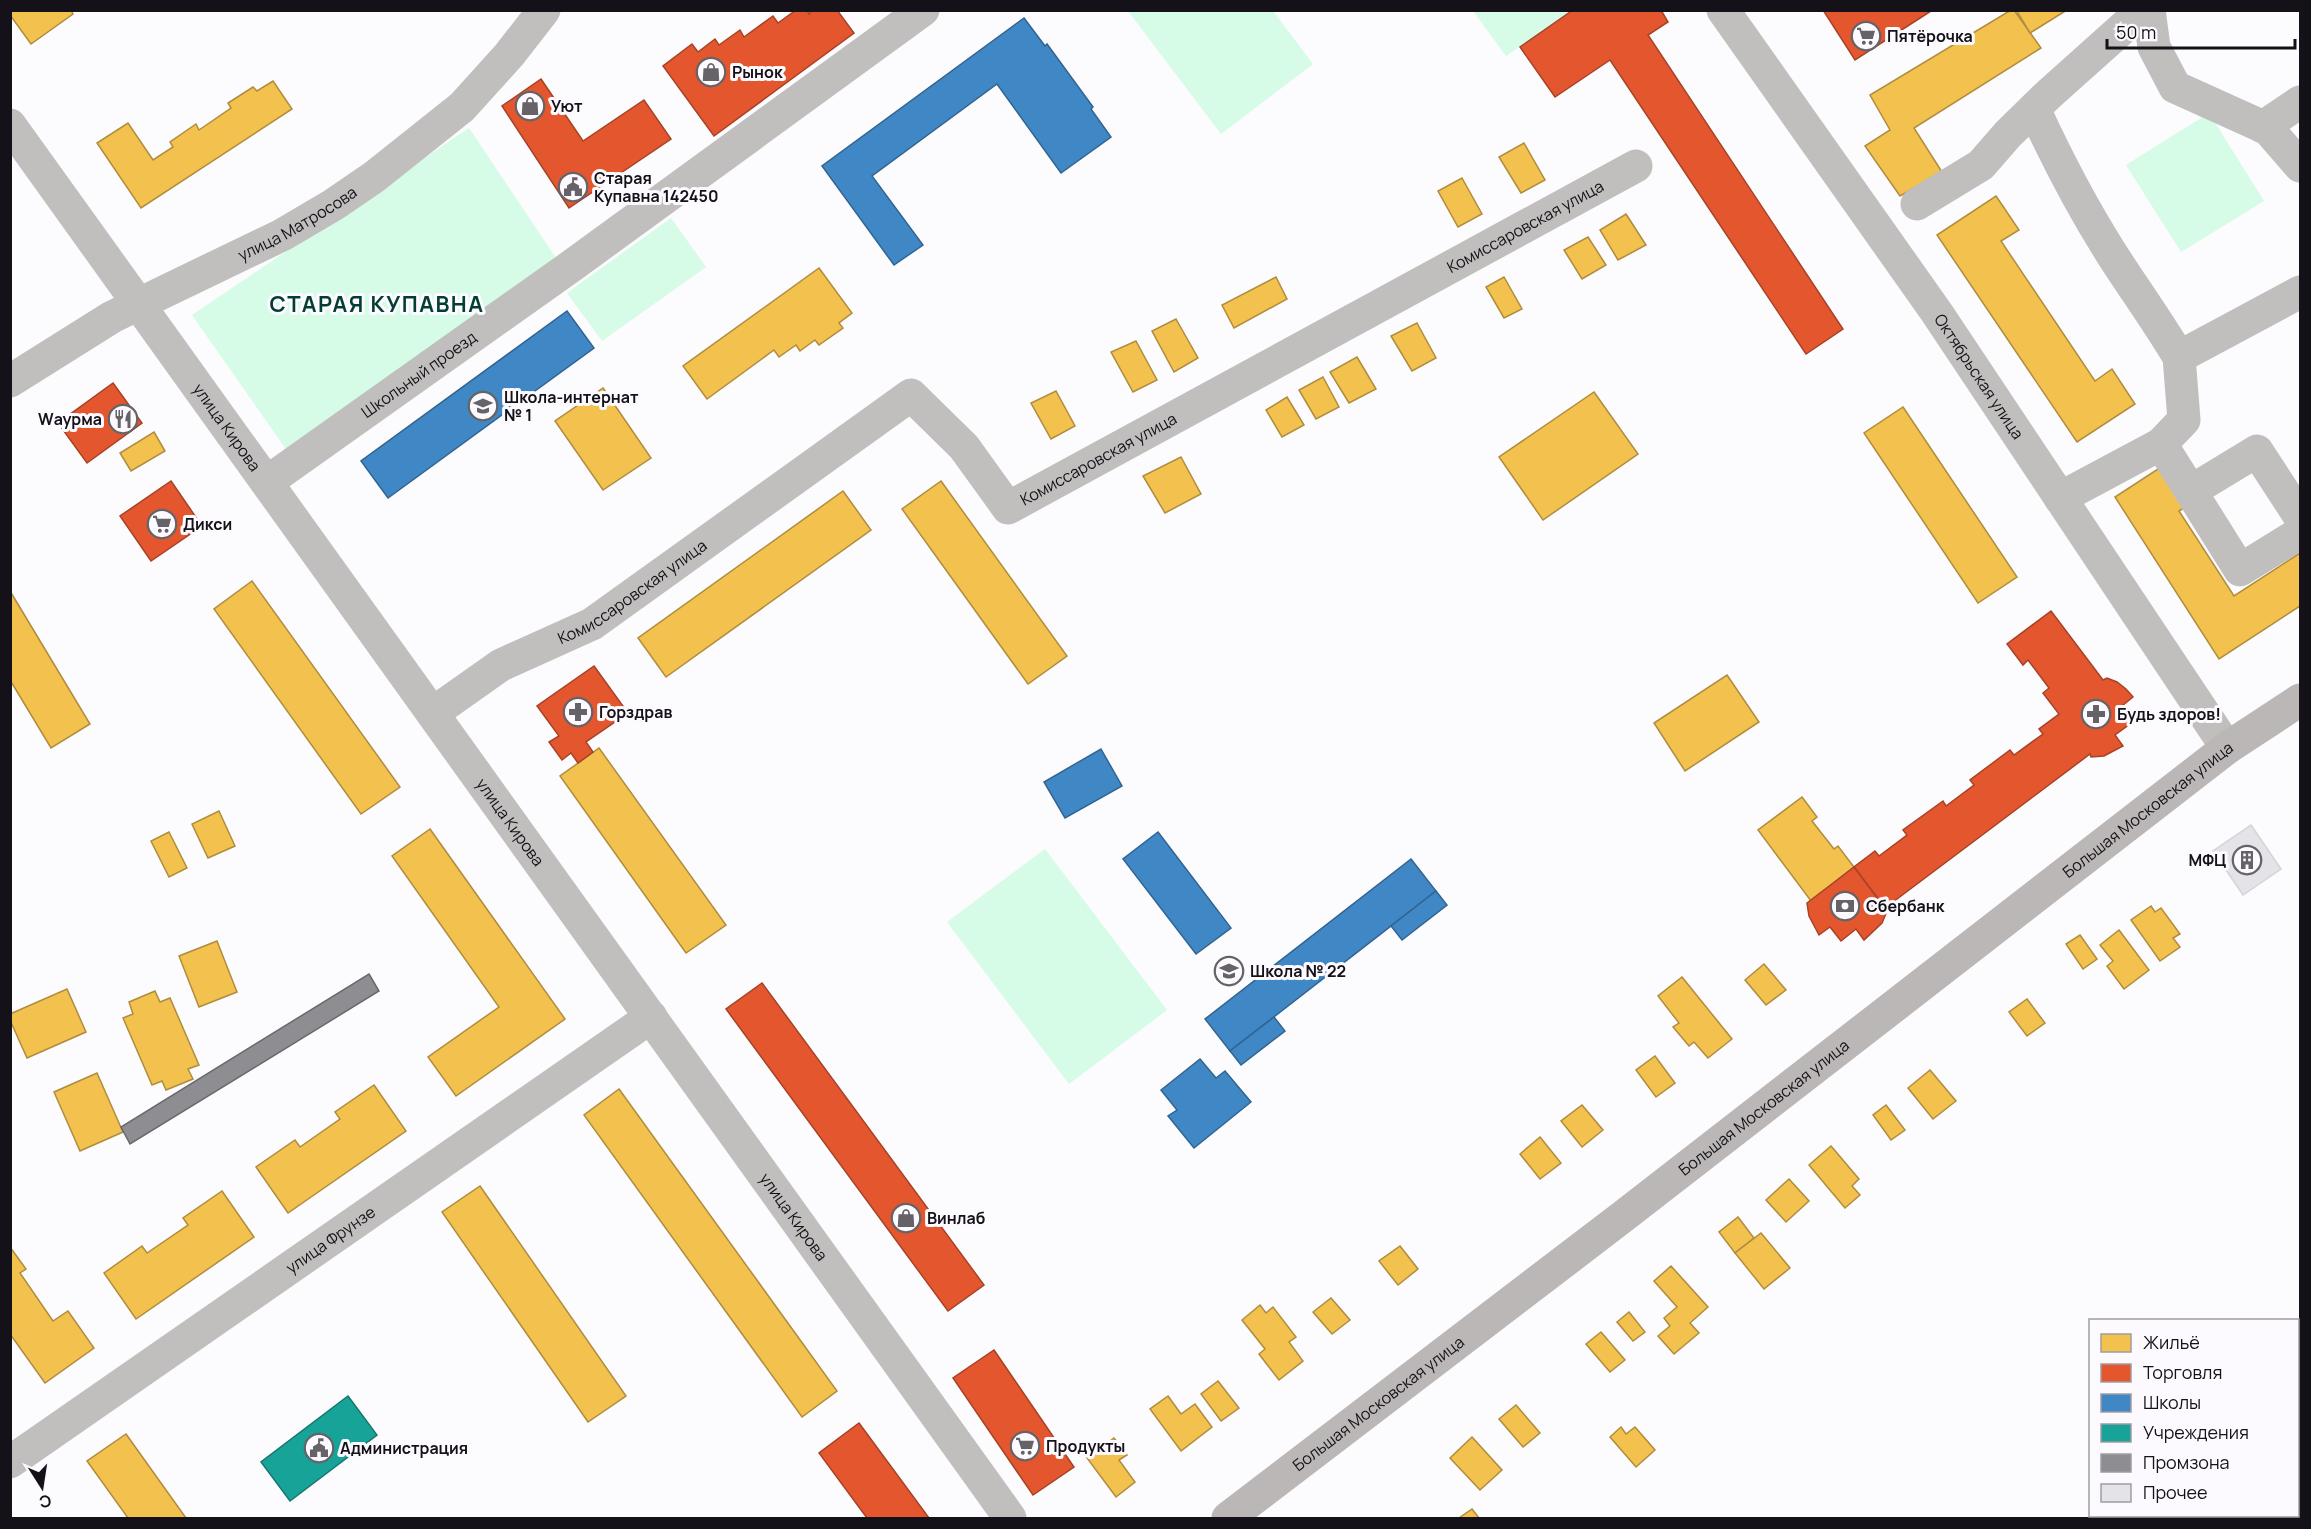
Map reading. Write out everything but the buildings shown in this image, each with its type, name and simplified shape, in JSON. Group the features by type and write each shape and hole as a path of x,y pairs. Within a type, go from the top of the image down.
{"main road":[{"name":"Большая Московская улица","path":"1228,1518 1630,1211 2227,748 2299,704"}],"street":[{"name":"улица Матросова","path":"10,381 112,316 282,235 333,205 374,177 462,107 485,83 544,10"},
{"name":"Школьный проезд","path":"267,482 570,267 923,10"},
{"name":"Октябрьская улица","path":"1723,10 1937,313 2227,748"},
{"path":"1917,204 1982,165 2008,134 2143,10"},
{"path":"2149,10 2154,47 2175,87 2268,129 2301,166"},
{"path":"2263,127 2301,102"},
{"path":"2034,109 2060,165 2113,255 2179,357 2184,420 2161,444 2060,498"},
{"name":"улица Кирова","path":"10,125 1010,1518"},
{"name":"Комиссаровская улица","path":"433,713 501,665 592,624 911,395 964,447 1008,508 1636,166"},
{"path":"2179,357 2301,292"},
{"path":"2161,444 2240,570 2301,533"},
{"path":"2191,491 2257,451 2301,517"},
{"name":"улица Фрунзе","path":"14,1451 651,1017"}],"green space":[{"path":"1128,11 1273,11 1313,64 1221,134"},
{"path":"1473,11 1573,11 1506,56"},
{"path":"2209,113 2264,201 2181,252 2126,165"},
{"path":"469,128 558,261 288,452 192,315"},
{"path":"671,218 706,267 602,341 567,293"},
{"path":"1045,849 1167,1010 1069,1084 947,922"},
{"path":"2300,1454 2300,1518 2112,1518 2299,1517"}],"place":[{"name":"Пятёрочка","path":"1866,36"},
{"name":"Рынок","path":"711,72"},
{"name":"Уют","path":"530,106"},
{"name":"Старая Купавна 142450","path":"573,187"},
{"name":"Школа-интернат № 1","path":"483,406"},
{"name":"Wаурма","path":"123,419"},
{"name":"Дикси","path":"162,524"},
{"name":"Горздрав","path":"578,712"},
{"name":"Будь здоров!","path":"2096,714"},
{"name":"МФЦ","path":"2247,860"},
{"name":"Сбербанк","path":"1845,906"},
{"name":"Школа № 22","path":"1229,971"},
{"name":"Винлаб","path":"906,1218"},
{"name":"Продукты","path":"1025,1446"},
{"name":"Администрация","path":"319,1448"}],"district":[{"name":"СТАРАЯ КУПАВНА","path":"377,304"}]}
